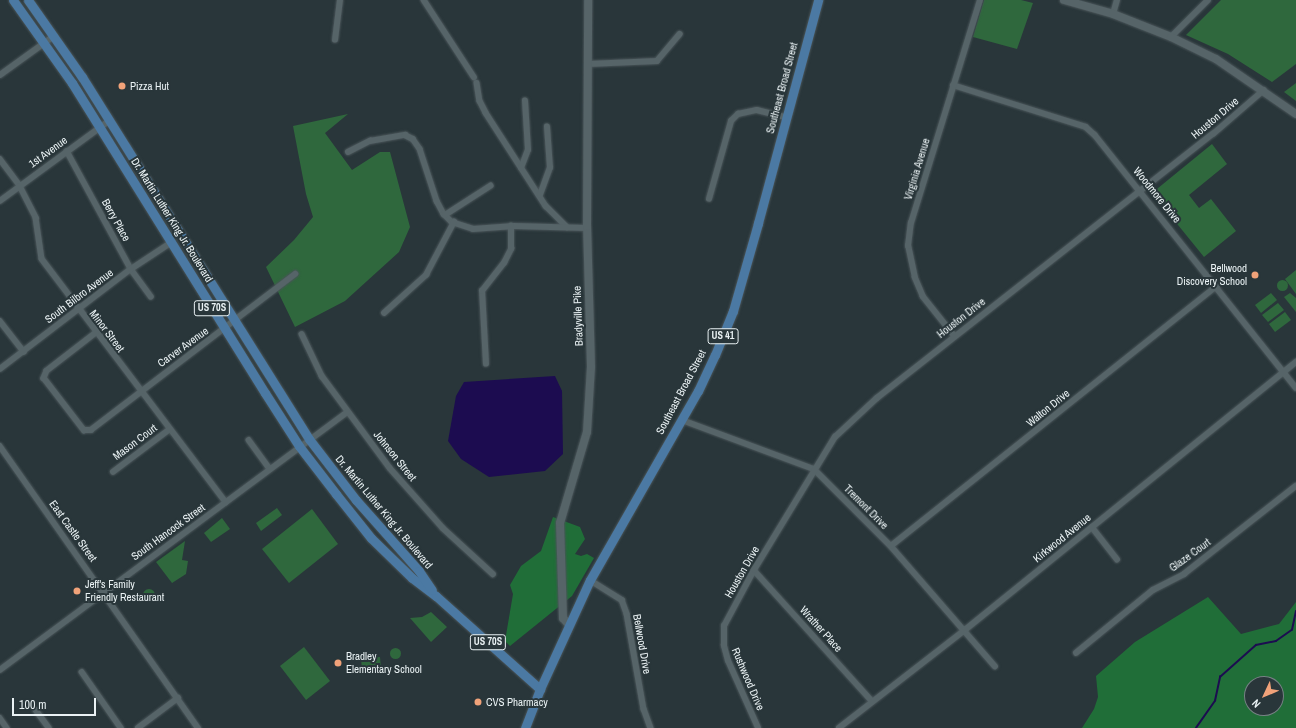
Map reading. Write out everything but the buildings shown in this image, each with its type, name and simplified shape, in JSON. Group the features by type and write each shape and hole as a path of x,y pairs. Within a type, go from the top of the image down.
{"main road":[{"name":"Dr. Martin Luther King Jr. Boulevard","path":"13,0 44,43 100,127 224,329 300,446 370,538 412,578 436,596 540,689"},
{"name":"Dr. Martin Luther King Jr. Boulevard","path":"28,0 54,36 109,121 309,439 356,500 419,571 436,596"},
{"name":"Bradyville Pike","path":"569,625 563,618 560,523 585,439 589,410 591,367 587,228 588,0"},
{"name":"Southeast Broad Street","path":"525,728 540,689 590,580 682,420 715,355 733,310 818,0"},
{"path":"1064,0 1113,14 1171,37 1216,59 1264,90 1296,114"}],"street":[{"path":"335,40 340,0"},
{"path":"424,0 474,76"},
{"name":"Virginia Avenue","path":"954,336 923,297 915,278 908,246 911,223 980,0"},
{"path":"1113,14 1117,0"},
{"path":"1171,37 1208,0"},
{"path":"588,64 657,61 680,34"},
{"path":"0,75 54,36"},
{"path":"477,83 480,101 486,113 540,195 567,227"},
{"name":"Woodmore Drive","path":"953,85 1086,127 1095,135 1140,190 1296,388"},
{"name":"Houston Drive","path":"729,614 814,469 835,437 856,415 954,336 1213,134 1264,90"},
{"path":"522,168 528,150 525,101"},
{"path":"709,199 731,120 738,114 757,110 786,117"},
{"name":"1st Avenue","path":"0,201 109,121"},
{"path":"540,195 550,168 547,127"},
{"path":"348,152 370,141 405,135 413,138 420,149 437,201 445,215 454,222 473,229 512,226 587,228"},
{"name":"Berry Place","path":"67,151 131,269 151,297"},
{"name":"Minor Street","path":"0,159 20,186 36,218 42,259 96,334 226,502"},
{"path":"445,215 490,186"},
{"path":"384,313 426,275 454,222"},
{"path":"486,364 482,291 504,263 511,249 512,226"},
{"name":"South Bilbro Avenue","path":"0,369 131,269 172,242"},
{"name":"Carver Avenue","path":"96,334 47,372 44,378 84,430 91,430 295,274"},
{"name":"Walton Drive","path":"891,546 1217,286"},
{"path":"0,321 24,352"},
{"name":"Johnson Street","path":"302,334 322,376 390,468 443,528 493,574"},
{"name":"Kirkwood Avenue","path":"839,728 965,630 1296,362"},
{"name":"South Hancock Street","path":"0,670 309,439 348,412"},
{"name":"Tremont Drive","path":"682,420 814,469 891,546 995,666"},
{"name":"Mason Court","path":"113,472 170,428"},
{"path":"249,440 270,469"},
{"name":"East Castle Street","path":"0,446 104,591 198,728"},
{"name":"Glaze Court","path":"1076,653 1153,590 1184,574 1296,486"},
{"path":"1092,527 1117,558"},
{"name":"Wrather Place","path":"754,570 872,701"},
{"name":"Bellwood Drive","path":"590,580 622,600 627,614 644,709 650,728"},
{"name":"Rushwood Drive","path":"729,614 724,626 724,646 728,661 758,728"},
{"path":"82,672 121,728"},
{"path":"138,728 178,698"},
{"path":"36,710 49,728"},
{"path":"0,718 7,728"}],"green space":[{"path":"984,0 1021,0 1033,3 1017,49 973,37"},
{"path":"1221,0 1296,0 1296,64 1272,82 1228,54 1186,35"},
{"path":"1296,83 1296,101 1284,92"},
{"path":"348,114 325,133 352,170 380,152 390,152 410,227 399,252 345,301 295,327 266,267 294,240 313,217 306,194 293,126"},
{"path":"1212,144 1227,164 1189,195 1199,208 1211,199 1236,231 1204,257 1152,193"},
{"path":"1296,270 1296,294 1285,279"},
{"path":"1282,279 1286,281 1288,285 1286,289 1282,291 1278,289 1276,285 1278,281"},
{"path":"1271,293 1277,300 1261,313 1255,305"},
{"path":"1290,293 1296,298 1296,312 1284,297"},
{"path":"1278,303 1284,310 1268,322 1262,315"},
{"path":"1285,312 1291,320 1275,332 1269,324"},
{"path":"277,508 282,515 261,531 256,523"},
{"path":"312,509 338,544 289,583 262,549"},
{"path":"553,517 580,527 585,539 575,554 581,556 587,554 594,558 572,596 510,646 505,641 513,594 510,585 521,566 541,551"},
{"path":"222,518 230,529 211,542 204,533"},
{"path":"185,541 182,560 188,561 186,574 172,583 156,562"},
{"path":"147,589 151,589 155,595 151,601 147,601 143,597 143,593"},
{"path":"1208,597 1241,634 1279,624 1296,602 1296,728 1082,728 1094,709 1098,697 1096,676 1135,642"},
{"path":"431,612 447,627 431,642 410,618 422,617"},
{"path":"304,647 330,681 306,700 280,666"},
{"path":"393,648 397,648 399,649 399,657 393,658 390,655 390,651"},
{"path":"380,657 381,669 362,670 361,658"}],"shaded area":[{"path":"555,376 562,391 563,454 545,471 489,477 461,459 448,441 456,396 464,382"}],"waterway":[{"path":"1196,728 1215,701 1220,677 1256,645 1276,641 1292,630 1296,611"}],"place":[{"name":"Pizza Hut","path":"122,86"},
{"name":"Bellwood Discovery School","path":"1255,275"},
{"name":"Jeff's Family Friendly Restaurant","path":"77,591"},
{"name":"Bradley Elementary School","path":"338,663"},
{"name":"CVS Pharmacy","path":"478,702"}]}
